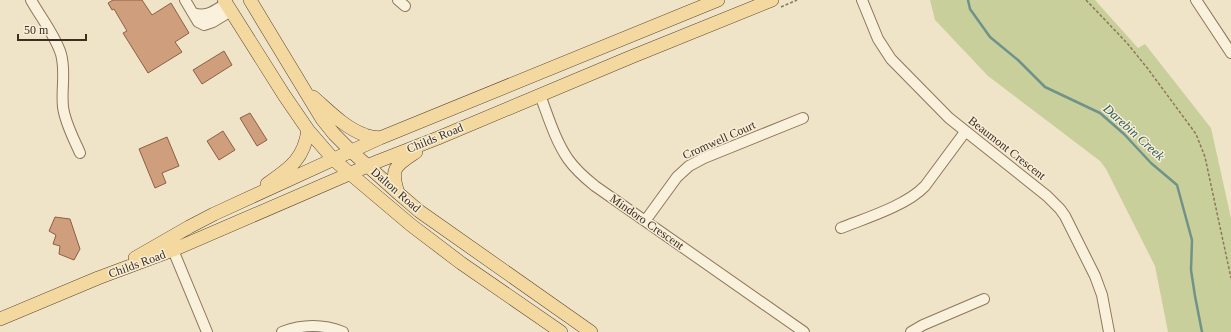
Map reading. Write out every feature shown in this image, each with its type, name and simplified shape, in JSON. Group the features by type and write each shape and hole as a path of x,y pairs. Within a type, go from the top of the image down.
{"main road":[{"name":"Dalton Road","path":"250,0 322,119 334,134 352,152 419,211 591,332"},
{"name":"Childs Road","path":"171,245 189,227 241,201 380,138 718,0"},
{"name":"Childs Road","path":"0,319 98,278 171,245 203,237 368,166 772,0"},
{"name":"Dalton Road","path":"227,5 267,69 308,130 334,160 411,225 455,258 561,332"},
{"name":"Mindoro Crescent","path":"531,77 540,95"},
{"path":"302,86 335,116 356,132 366,136 380,138"},
{"path":"241,201 273,180 297,160 304,151 308,130"},
{"path":"398,193 394,180 394,172 396,168 403,161 438,138"},
{"path":"189,227 193,233 203,237"}],"street":[{"path":"31,0 57,43 61,53 64,76 62,99 63,109 80,153"},
{"path":"186,0 198,22 204,25 208,24 227,5"},
{"name":"Beaumont Crescent","path":"862,0 878,39 891,59 941,112 1042,192 1060,209 1099,285 1109,332"},
{"path":"1196,0 1231,53"},
{"name":"Mindoro Crescent","path":"540,95 557,139 564,152 575,168 595,186 804,332"},
{"name":"Cromwell Court","path":"645,220 677,177 689,166 704,158 803,118"},
{"path":"841,228 904,202 919,192 965,132"},
{"path":"171,245 207,332"},
{"path":"911,332 923,325 984,299"},
{"path":"282,332 303,326 332,328 343,332"}],"path":[{"path":"1086,0 1127,43 1196,134 1205,157 1231,278"}],"green space":[{"path":"930,0 1095,0 1138,48 1145,44 1211,128 1231,218 1231,332 1168,332 1155,266 1106,169 1100,161 988,76 935,20"}],"building":[{"path":"113,0 142,0 152,15 171,3 189,33 175,42 182,52 148,73 123,33 127,31 114,9 112,10 108,3"},
{"path":"224,51 232,65 202,84 193,70"},
{"path":"250,113 267,140 257,146 240,118"},
{"path":"223,131 235,150 219,160 207,141"},
{"path":"167,137 179,166 162,173 166,183 155,188 139,149"},
{"path":"55,217 70,219 80,249 74,260 59,254 60,246 53,244 56,235 49,231"}],"waterway":[{"name":"Darebin Creek","path":"968,0 970,9 990,37 1018,60 1045,87 1100,113 1124,134 1151,163 1177,185 1192,240 1191,270 1202,332"}]}
